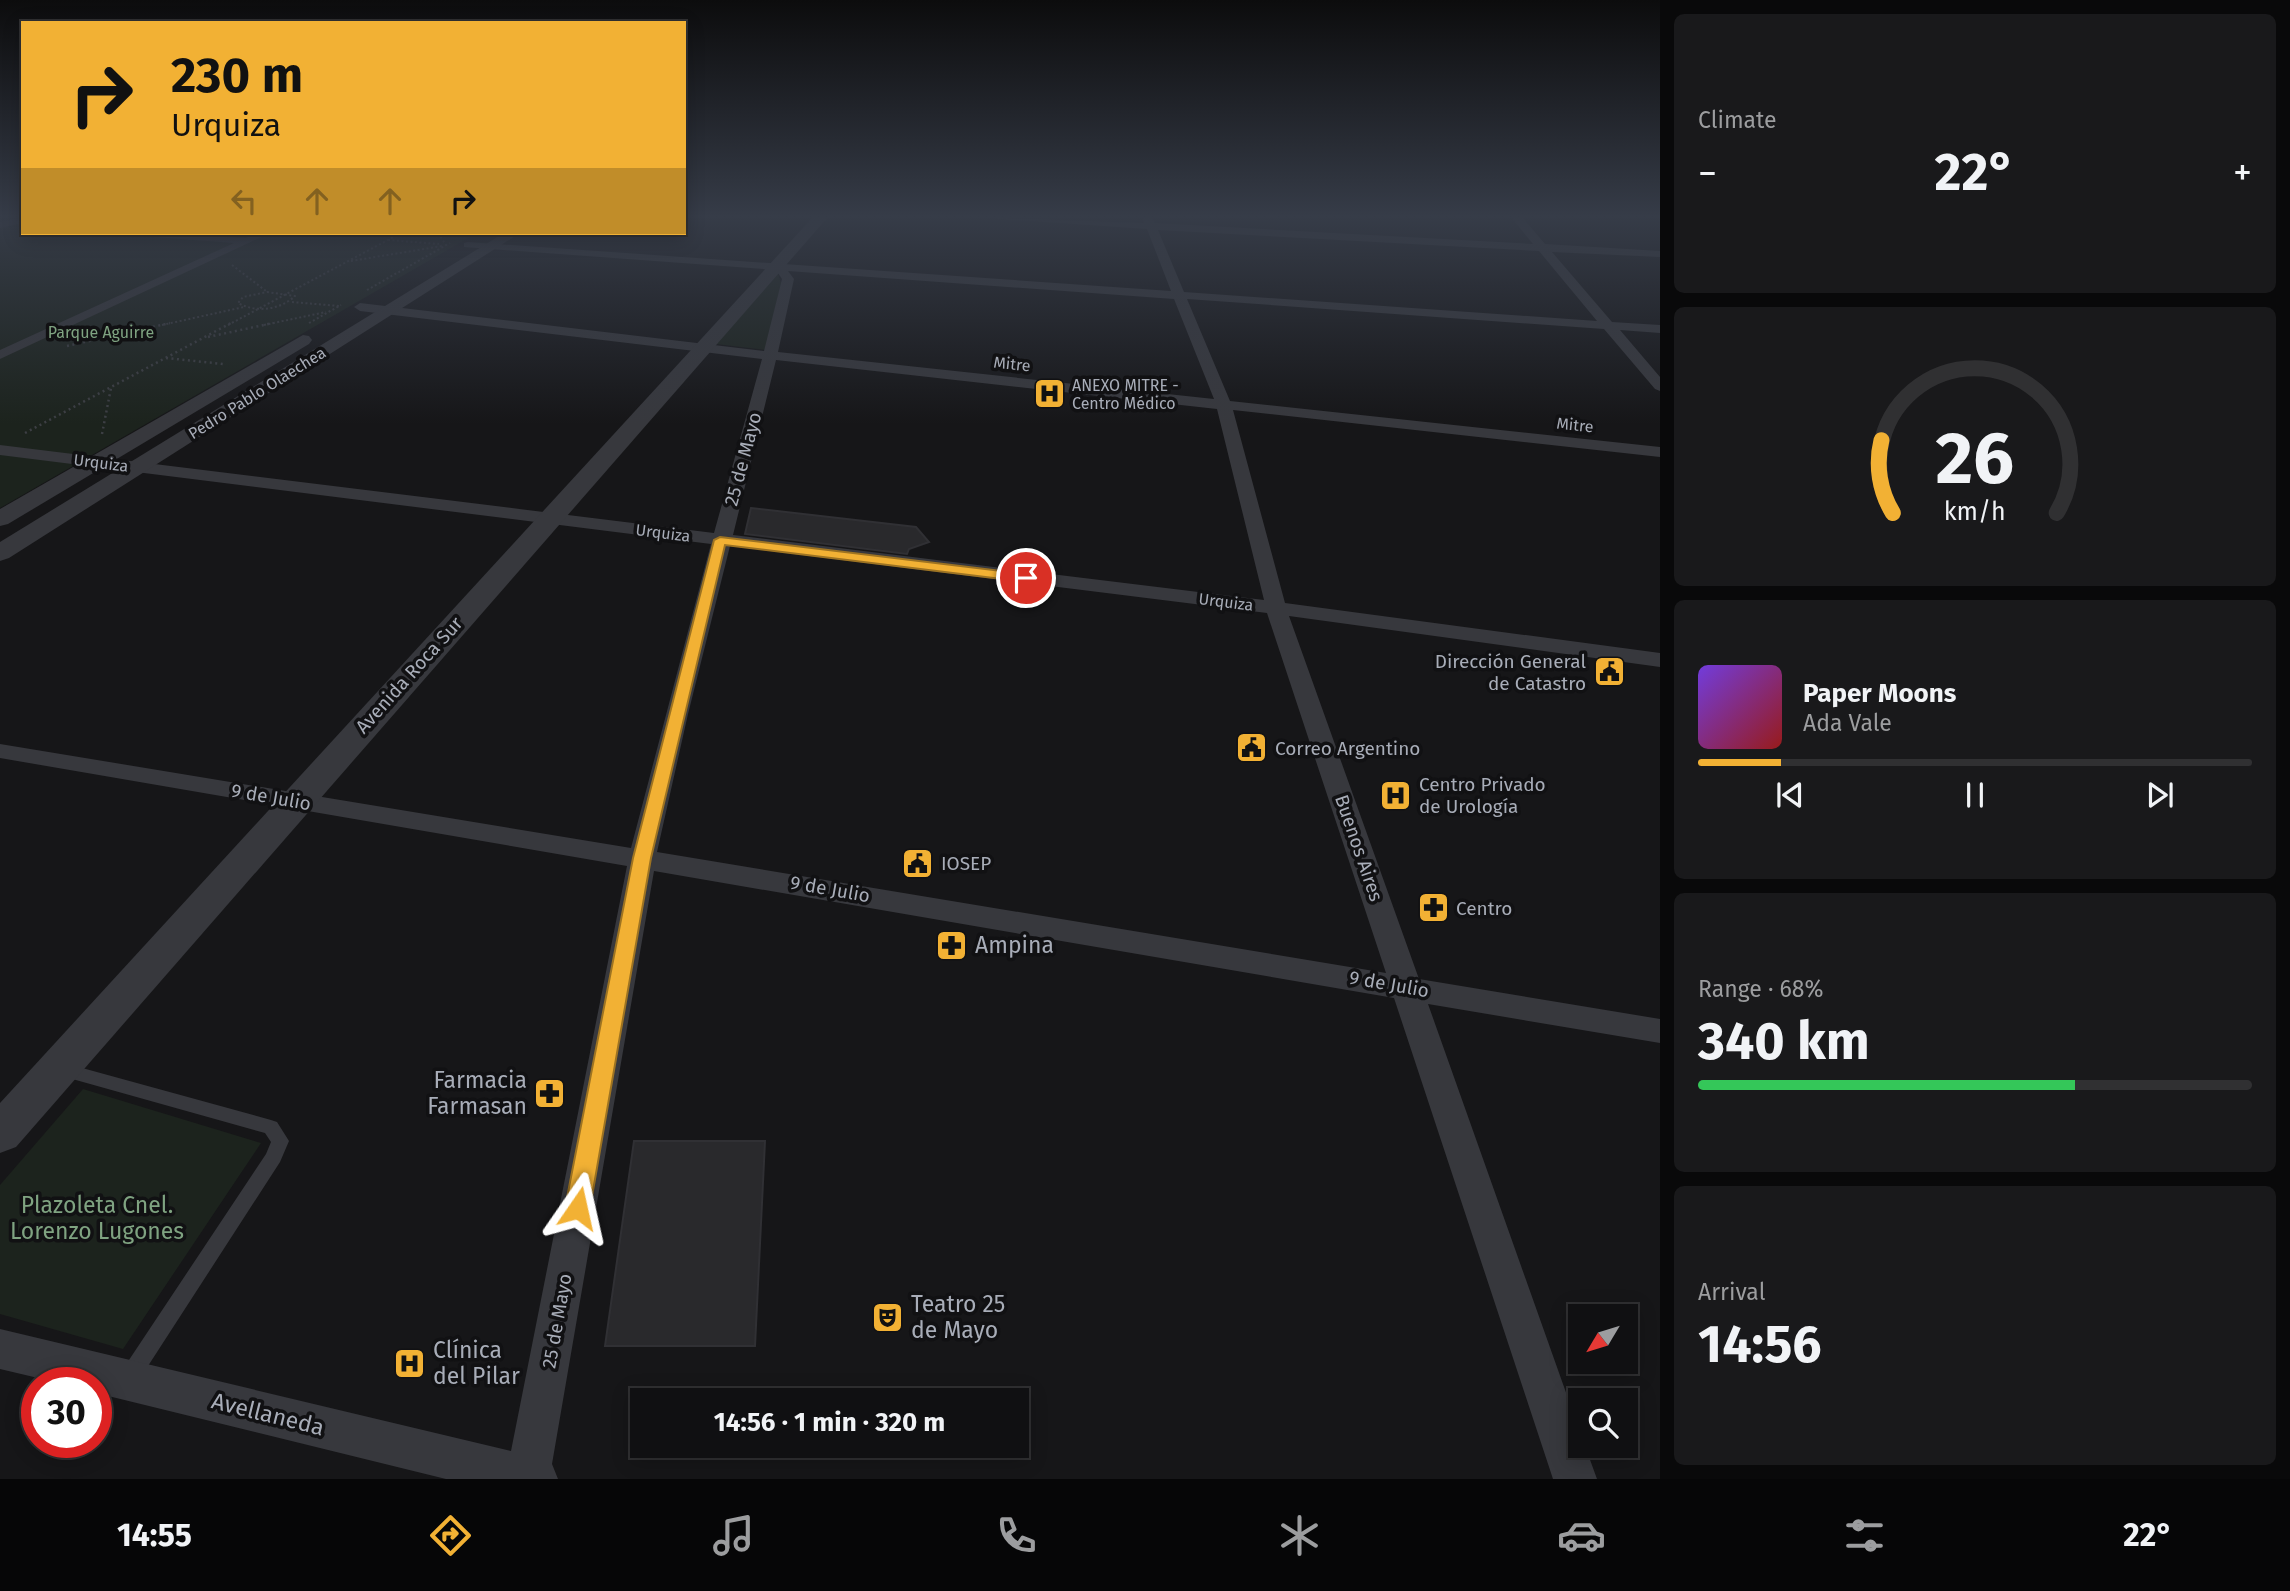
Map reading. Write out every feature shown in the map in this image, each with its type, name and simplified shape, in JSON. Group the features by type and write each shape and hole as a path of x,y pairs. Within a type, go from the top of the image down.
{"street":[{"path":"0,355 150,286"},
{"name":"Pedro Pablo Olaechea","path":"0,519 397,286"},
{"name":"Pedro Pablo Olaechea","path":"0,553 388,312 425,286"},
{"name":"Avenida Roca Sur","path":"0,1134 295,801 758,286"},
{"name":"25 de Mayo","path":"531,1478 642,858 720,540 771,355 786,286"},
{"path":"1068,286 1660,330"},
{"name":"Buenos Aires","path":"1175,286 1224,405 1276,608 1408,986 1575,1479"},
{"path":"1574,286 1605,325 1655,375 1660,386"},
{"name":"Mitre","path":"360,307 701,348 1660,452"},
{"name":"Urquiza","path":"0,450 1276,608 1660,660"},
{"name":"9 de Julio","path":"0,751 1408,986 1660,1031"},
{"name":"Avellaneda","path":"0,1349 531,1478"}],"lane":[{"path":"58,1069 271,1127 280,1141 274,1157 128,1380"}],"path":[{"path":"259,286 267,292"},
{"path":"17,437 301,286"},
{"path":"244,307 239,305 239,300 267,292 295,296 291,302"},
{"path":"58,348 150,325 244,307 259,308 291,302 360,307"},
{"path":"201,339 331,311"},
{"path":"166,358 234,366"},
{"path":"101,442 111,387"}],"green space":[{"name":"Parque Aguirre","path":"0,286 385,286 0,508"},
{"path":"767,286 780,286 766,350 716,344"},
{"name":"Plazoleta Cnel. Lorenzo Lugones","path":"83,1089 261,1143 123,1349 0,1314 0,1185"}],"building":[{"path":"751,508 916,527 929,542 909,549 907,554 745,534"},
{"path":"634,1141 765,1141 755,1346 605,1346"}],"place":[{"name":"ANEXO MITRE - Centro Médico","path":"1049,394"},
{"name":"Dirección General de Catastro","path":"1609,672"},
{"name":"Correo Argentino","path":"1252,748"},
{"name":"Centro Privado de Urología","path":"1396,795"},
{"name":"IOSEP","path":"918,863"},
{"name":"Centro","path":"1433,908"},
{"name":"Ampina","path":"952,945"},
{"name":"Farmacia Farmasan","path":"550,1093"},
{"name":"Teatro 25 de Mayo","path":"888,1317"},
{"name":"Clínica del Pilar","path":"410,1363"}],"route":[{"path":"578,1208 642,858 720,540 1026,578"}]}
